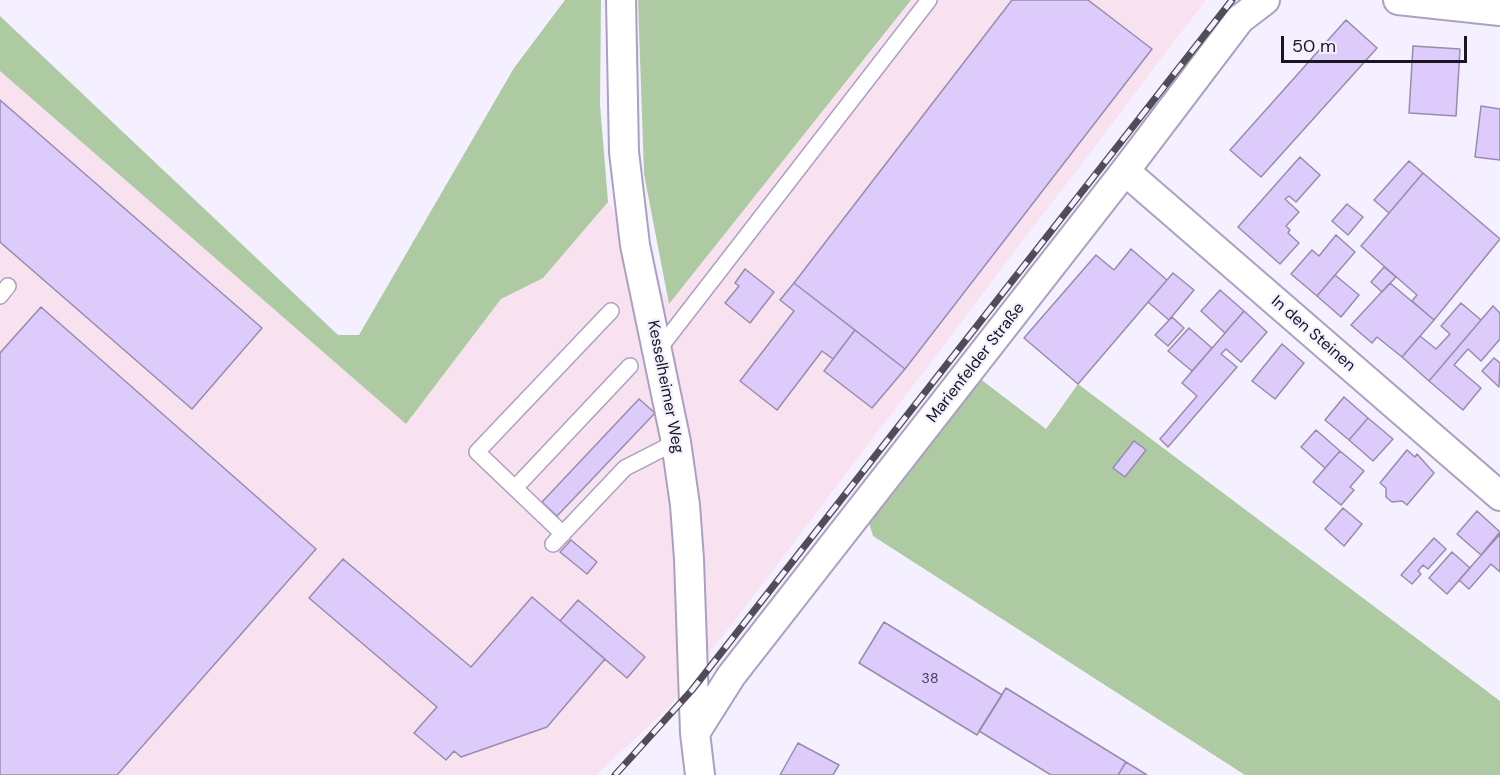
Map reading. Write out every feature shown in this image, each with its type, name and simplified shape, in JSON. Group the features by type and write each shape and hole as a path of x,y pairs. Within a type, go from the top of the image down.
{"street":[{"name":"Kesselheimer Weg","path":"621,0 624,152 635,245 676,442 689,558 695,733 700,775"},
{"name":"Marienfelder Straße","path":"695,733 738,667 1125,171 1239,19 1265,0"},
{"path":"1398,0 1500,11"},
{"name":"In den Steinen","path":"1125,171 1500,496"}],"lane":[{"path":"658,349 929,0"},
{"path":"611,311 477,452 514,488 558,539 625,468 676,442"},
{"path":"514,488 630,366"}],"shaded area":[{"path":"911,0 1206,0 668,708 596,775 0,775 0,71 406,424 501,299 543,278 608,202 670,303"}],"green space":[{"path":"565,0 601,0 600,105 608,202 543,278 501,299 406,424 0,71 0,16 338,335 359,335 514,68"},
{"path":"638,0 911,0 669,304 644,174"},
{"path":"979,378 1046,429 1078,384 1500,701 1500,775 1245,775 873,536 867,516"}],"building":[{"path":"1012,0 1088,0 1152,49 905,369 794,283"},
{"path":"1346,20 1377,48 1261,177 1230,150"},
{"path":"1413,46 1460,49 1456,116 1409,113"},
{"path":"0,100 262,328 192,409 0,242"},
{"path":"1481,106 1500,109 1500,160 1475,157"},
{"path":"1300,157 1320,175 1296,202 1289,196 1285,199 1299,212 1286,226 1290,230 1288,233 1299,243 1280,264 1238,227"},
{"path":"1409,161 1423,173 1389,213 1374,200"},
{"path":"1423,173 1500,239 1434,320 1412,301 1417,295 1361,246"},
{"path":"1347,204 1363,217 1348,235 1332,221"},
{"path":"1336,235 1355,252 1317,296 1291,274 1312,250 1319,256"},
{"path":"1131,249 1167,280 1078,384 1024,338 1096,255 1114,270"},
{"path":"1384,267 1396,277 1382,292 1371,282"},
{"path":"745,269 774,292 750,323 725,303 739,286 735,283"},
{"path":"1173,273 1194,290 1169,320 1148,302"},
{"path":"1335,275 1359,295 1341,317 1317,296"},
{"path":"794,283 855,330 833,359 822,351 777,410 740,381 794,311 780,300"},
{"path":"1390,283 1434,320 1402,357 1377,337 1372,343 1351,325"},
{"path":"1220,290 1244,311 1225,333 1201,311"},
{"path":"1461,303 1481,320 1429,381 1402,357 1420,336 1436,349 1450,334 1441,326"},
{"path":"1493,306 1500,313 1500,339 1481,361 1468,349 1454,365 1481,388 1463,410 1429,381"},
{"path":"41,307 316,549 117,775 0,775 0,353"},
{"path":"1244,311 1267,332 1241,362 1226,349 1221,354 1237,367 1168,447 1160,439 1197,396 1182,383"},
{"path":"1172,317 1184,328 1168,346 1155,335"},
{"path":"1189,328 1212,348 1192,371 1168,351"},
{"path":"855,330 905,369 872,408 824,371"},
{"path":"1282,344 1304,363 1275,399 1252,381"},
{"path":"1494,358 1500,363 1499,387 1482,371"},
{"path":"1344,397 1368,418 1349,440 1325,420"},
{"path":"639,399 655,413 557,516 542,502"},
{"path":"1368,418 1393,439 1373,461 1349,440"},
{"path":"1316,430 1340,451 1325,468 1301,447"},
{"path":"1134,441 1146,450 1125,477 1113,468"},
{"path":"1407,450 1415,457 1417,454 1434,473 1407,505 1402,501 1392,502 1386,497 1386,488 1380,483"},
{"path":"1340,451 1364,471 1350,487 1354,490 1341,505 1313,482"},
{"path":"1343,508 1362,524 1344,546 1325,529"},
{"path":"1477,511 1500,532 1481,555 1457,534"},
{"path":"1500,534 1500,572 1491,564 1469,589 1459,580"},
{"path":"1434,538 1446,549 1428,569 1423,565 1418,571 1421,574 1412,584 1401,575"},
{"path":"571,540 597,562 587,574 560,552"},
{"path":"1452,552 1470,568 1447,594 1429,578"},
{"path":"343,559 471,667 532,597 605,659 547,727 461,757 454,751 446,760 414,733 437,707 309,598"},
{"path":"578,600 645,657 627,678 560,621"},
{"path":"884,622 1002,695 977,735 859,663"},
{"path":"1006,688 1126,762 1118,775 1051,775 979,731"},
{"path":"798,743 839,765 833,775 780,775"},
{"path":"1126,762 1147,775 1118,775"}],"railway":[{"path":"615,775 692,690 1232,0"}]}
